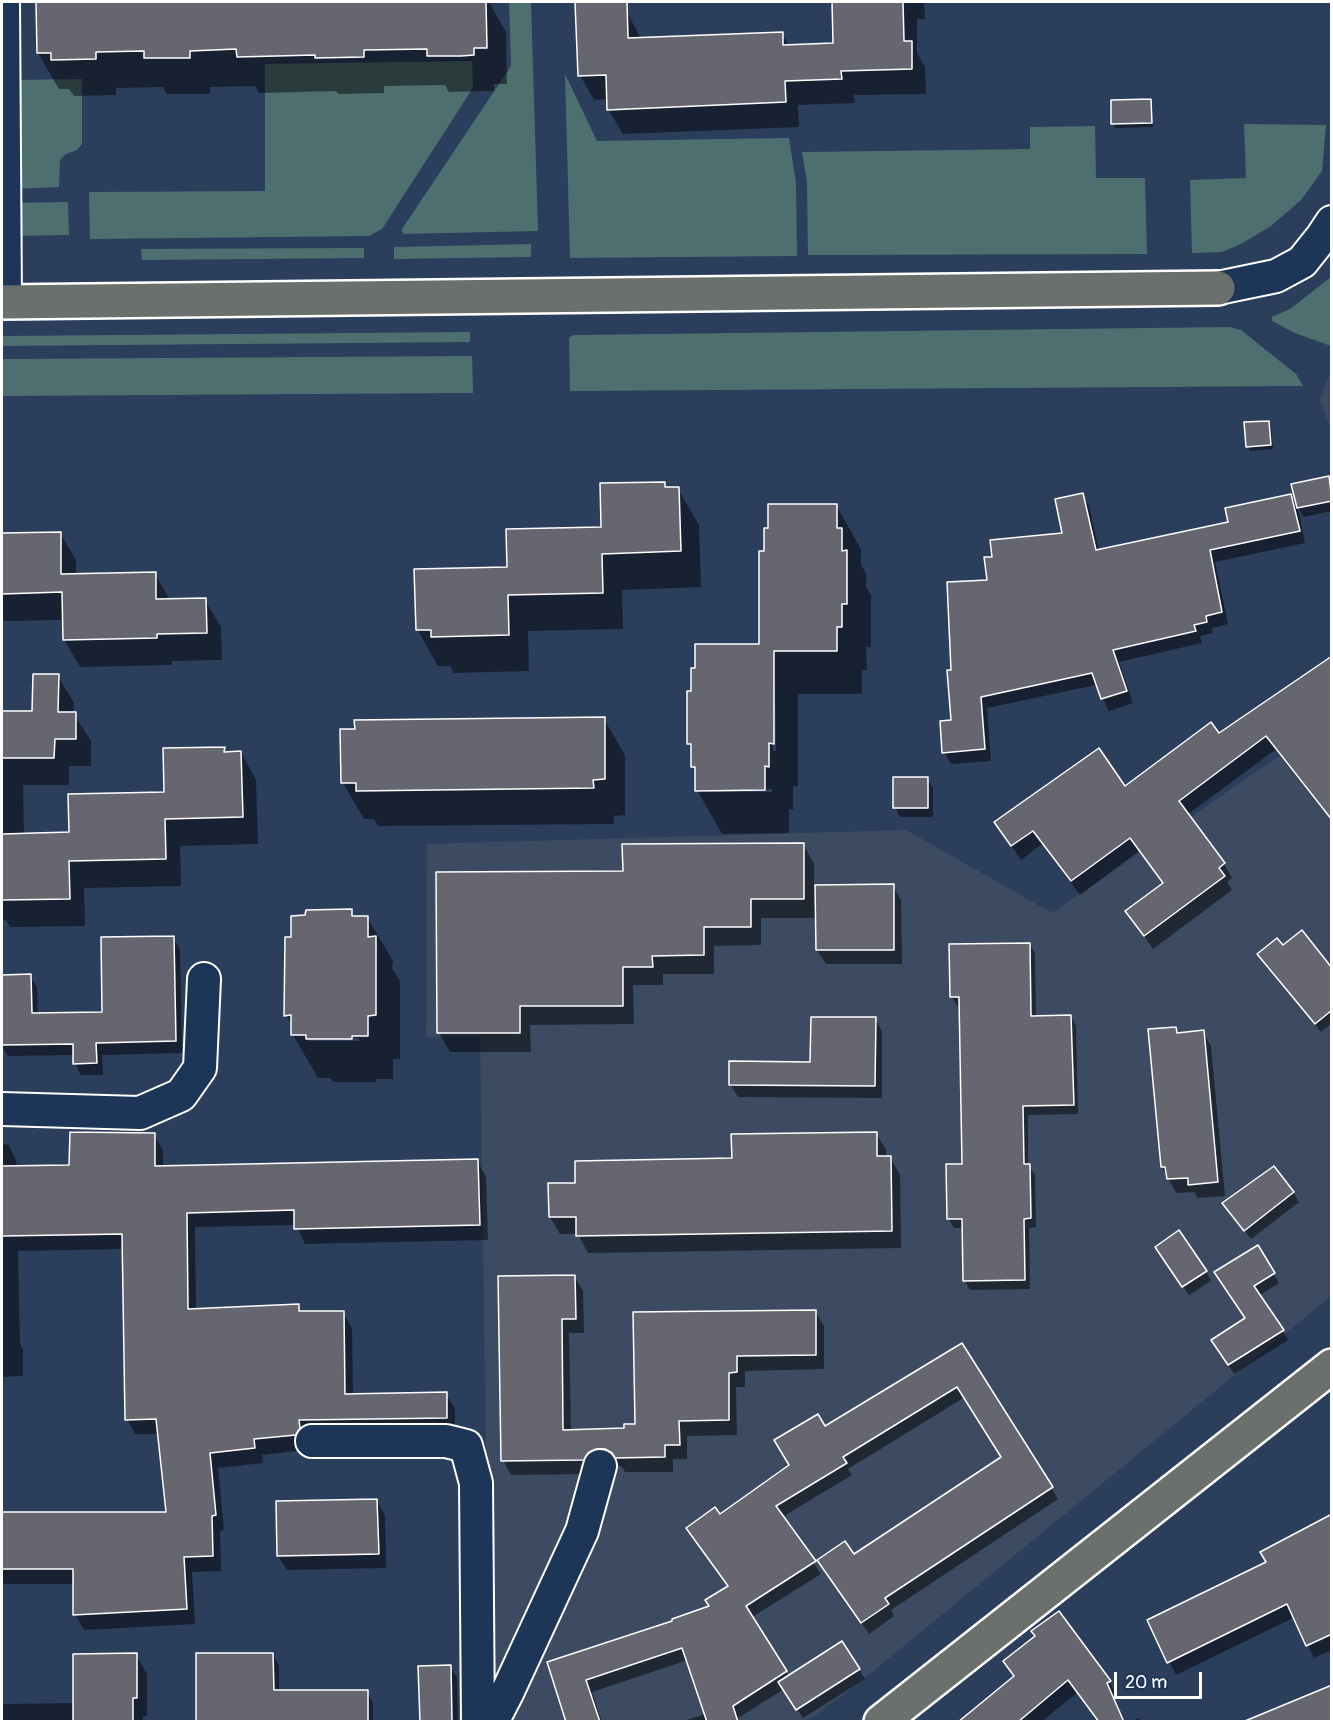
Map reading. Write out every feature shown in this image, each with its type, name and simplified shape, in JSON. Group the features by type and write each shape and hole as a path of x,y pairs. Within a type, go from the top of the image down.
{"main road":[{"path":"3,302 1218,288"},
{"path":"881,1722 1332,1366"}],"street":[{"path":"3,2 3,302"},
{"path":"1218,288 1276,276 1302,262 1332,222"},
{"path":"2,1109 140,1113 181,1095 200,1068 204,978"},
{"path":"312,1441 446,1441 466,1434 476,1483 478,1722"},
{"path":"492,1722 582,1531 600,1466"}],"shaded area":[{"path":"1332,369 1331,429 1320,400"},
{"path":"1331,720 1331,1296 855,1686 807,1721 490,1721 480,1037 426,1037 427,844 906,830 1052,913"}],"green space":[{"path":"509,2 531,2 538,231 403,234 402,229 511,66"},
{"path":"472,61 473,86 469,94 382,229 369,236 90,239 89,192 265,191 265,64"},
{"path":"565,74 597,141 789,138 796,183 797,256 570,258"},
{"path":"82,79 82,144 77,150 66,154 60,160 59,187 11,189 11,80"},
{"path":"1244,124 1326,125 1322,171 1301,200 1271,226 1241,244 1222,252 1192,253 1190,180 1246,178"},
{"path":"1095,126 1096,178 1145,178 1147,254 808,255 807,182 802,152 1030,149 1030,127"},
{"path":"68,202 69,235 11,236 10,203"},
{"path":"531,244 531,257 394,259 394,247"},
{"path":"364,248 364,258 142,260 141,249"},
{"path":"1331,277 1331,346 1295,333 1272,321 1272,317 1290,309"},
{"path":"1230,327 1241,330 1296,374 1303,386 570,391 569,338 573,335"},
{"path":"470,332 470,342 2,346 2,336"},
{"path":"472,356 473,393 2,396 2,359"}],"building":[{"path":"36,2 486,2 487,48 474,48 474,55 461,56 427,56 427,49 364,50 364,57 315,58 315,55 237,57 236,49 190,51 190,58 144,58 144,51 96,52 96,59 51,60 51,53 37,53"},
{"path":"575,2 627,2 628,38 783,32 783,45 833,43 832,2 903,2 904,41 912,41 912,69 841,71 842,79 785,81 786,102 607,110 606,75 578,76"},
{"path":"1151,99 1152,123 1111,124 1111,100"},
{"path":"1269,421 1271,445 1246,447 1244,422"},
{"path":"1329,476 1332,501 1297,508 1291,484"},
{"path":"665,482 665,487 679,487 681,551 602,554 603,593 508,595 509,635 431,637 431,630 416,630 414,569 507,567 506,529 601,527 600,483"},
{"path":"1083,493 1096,550 1228,522 1225,508 1291,494 1300,531 1210,550 1222,612 1206,616 1207,622 1194,625 1196,631 1113,650 1127,691 1101,699 1092,673 981,697 985,749 942,753 940,721 951,720 947,670 951,670 947,582 987,580 984,557 992,557 990,540 1062,533 1055,499"},
{"path":"768,504 837,504 837,528 842,528 842,551 847,550 847,604 842,604 842,627 837,627 837,651 774,651 774,744 769,743 769,767 765,766 765,790 695,791 695,767 691,767 691,744 687,744 687,691 691,691 691,668 695,668 695,644 759,644 759,551 764,551 764,528 768,528"},
{"path":"61,532 61,574 156,572 156,599 206,598 207,633 157,634 157,638 63,640 62,592 2,594 2,533"},
{"path":"1332,656 1332,820 1266,736 1179,801 1225,863 1219,868 1225,876 1144,936 1125,911 1163,883 1130,838 1071,881 1033,831 1011,846 994,822 1099,748 1125,786 1211,722 1219,733"},
{"path":"33,674 59,674 58,712 76,712 76,739 55,739 54,758 2,758 2,711 32,711"},
{"path":"605,717 605,779 593,780 594,788 356,791 356,783 341,783 340,729 355,729 354,720"},
{"path":"225,747 224,752 241,751 243,817 165,819 166,859 69,861 70,899 2,900 2,834 69,832 68,794 164,792 163,748"},
{"path":"893,777 928,777 928,808 893,808"},
{"path":"804,843 804,899 751,899 751,927 704,927 704,955 652,956 653,967 623,967 623,1006 520,1006 520,1033 437,1033 436,872 623,871 622,844"},
{"path":"894,884 894,950 816,950 815,885"},
{"path":"352,909 352,916 368,916 368,937 376,936 376,1015 368,1016 368,1036 352,1036 352,1039 306,1039 306,1035 291,1035 291,1015 284,1016 285,937 291,937 291,916 305,915 306,910"},
{"path":"1302,930 1332,968 1332,1010 1315,1024 1257,954 1277,938 1283,945"},
{"path":"174,936 176,1041 96,1043 97,1063 73,1064 73,1044 2,1045 2,975 31,974 32,1013 102,1012 101,937"},
{"path":"1030,943 1031,1016 1071,1015 1074,1105 1023,1106 1024,1164 1030,1164 1031,1218 1024,1219 1025,1280 963,1281 962,1219 947,1219 946,1164 962,1164 959,997 950,997 949,944"},
{"path":"811,1017 876,1017 875,1086 729,1085 729,1061 810,1062"},
{"path":"1176,1027 1177,1033 1204,1030 1218,1182 1188,1185 1188,1178 1167,1179 1165,1167 1161,1167 1148,1029"},
{"path":"70,1132 155,1133 155,1166 478,1159 480,1225 294,1229 294,1210 187,1213 188,1309 299,1304 299,1311 344,1311 345,1394 447,1392 447,1418 299,1420 300,1428 296,1435 254,1439 255,1448 210,1453 216,1515 212,1516 213,1556 184,1557 187,1609 73,1615 73,1569 2,1569 2,1512 166,1512 156,1419 125,1420 122,1234 2,1236 2,1166 69,1165"},
{"path":"877,1132 877,1156 891,1156 892,1231 576,1236 576,1217 549,1217 548,1183 575,1183 575,1161 732,1158 731,1134"},
{"path":"1274,1166 1294,1192 1244,1231 1222,1203"},
{"path":"1179,1230 1207,1271 1182,1287 1155,1247"},
{"path":"1258,1245 1275,1273 1254,1286 1284,1330 1228,1365 1211,1340 1245,1318 1214,1272"},
{"path":"575,1275 576,1319 562,1319 563,1430 624,1428 624,1424 635,1424 633,1312 816,1310 816,1355 737,1356 737,1372 729,1373 729,1420 679,1421 680,1445 665,1445 665,1457 615,1458 605,1449 596,1449 588,1453 584,1460 501,1461 498,1276"},
{"path":"962,1343 1053,1487 885,1598 889,1604 861,1623 817,1560 845,1541 854,1554 1001,1457 957,1387 843,1457 847,1463 776,1506 816,1561 746,1606 787,1671 733,1706 738,1722 707,1722 682,1648 586,1680 600,1722 566,1722 547,1662 672,1621 672,1619 709,1606 705,1600 728,1586 686,1528 715,1507 720,1514 789,1465 774,1440 818,1414 825,1426"},
{"path":"377,1499 379,1554 277,1556 276,1501"},
{"path":"1332,1514 1332,1634 1306,1646 1287,1604 1167,1663 1147,1620 1266,1562 1260,1552"},
{"path":"1059,1611 1111,1681 1107,1683 1124,1722 1099,1722 1068,1680 1018,1722 958,1722 1014,1676 1003,1661 1035,1636 1031,1631"},
{"path":"842,1641 860,1669 796,1710 778,1682"},
{"path":"137,1653 137,1698 133,1698 133,1722 73,1722 73,1654"},
{"path":"196,1653 273,1653 274,1690 368,1690 368,1722 196,1722"},
{"path":"451,1665 452,1722 420,1722 418,1666"},
{"path":"1332,1685 1332,1722 1245,1722 1245,1721"}]}
